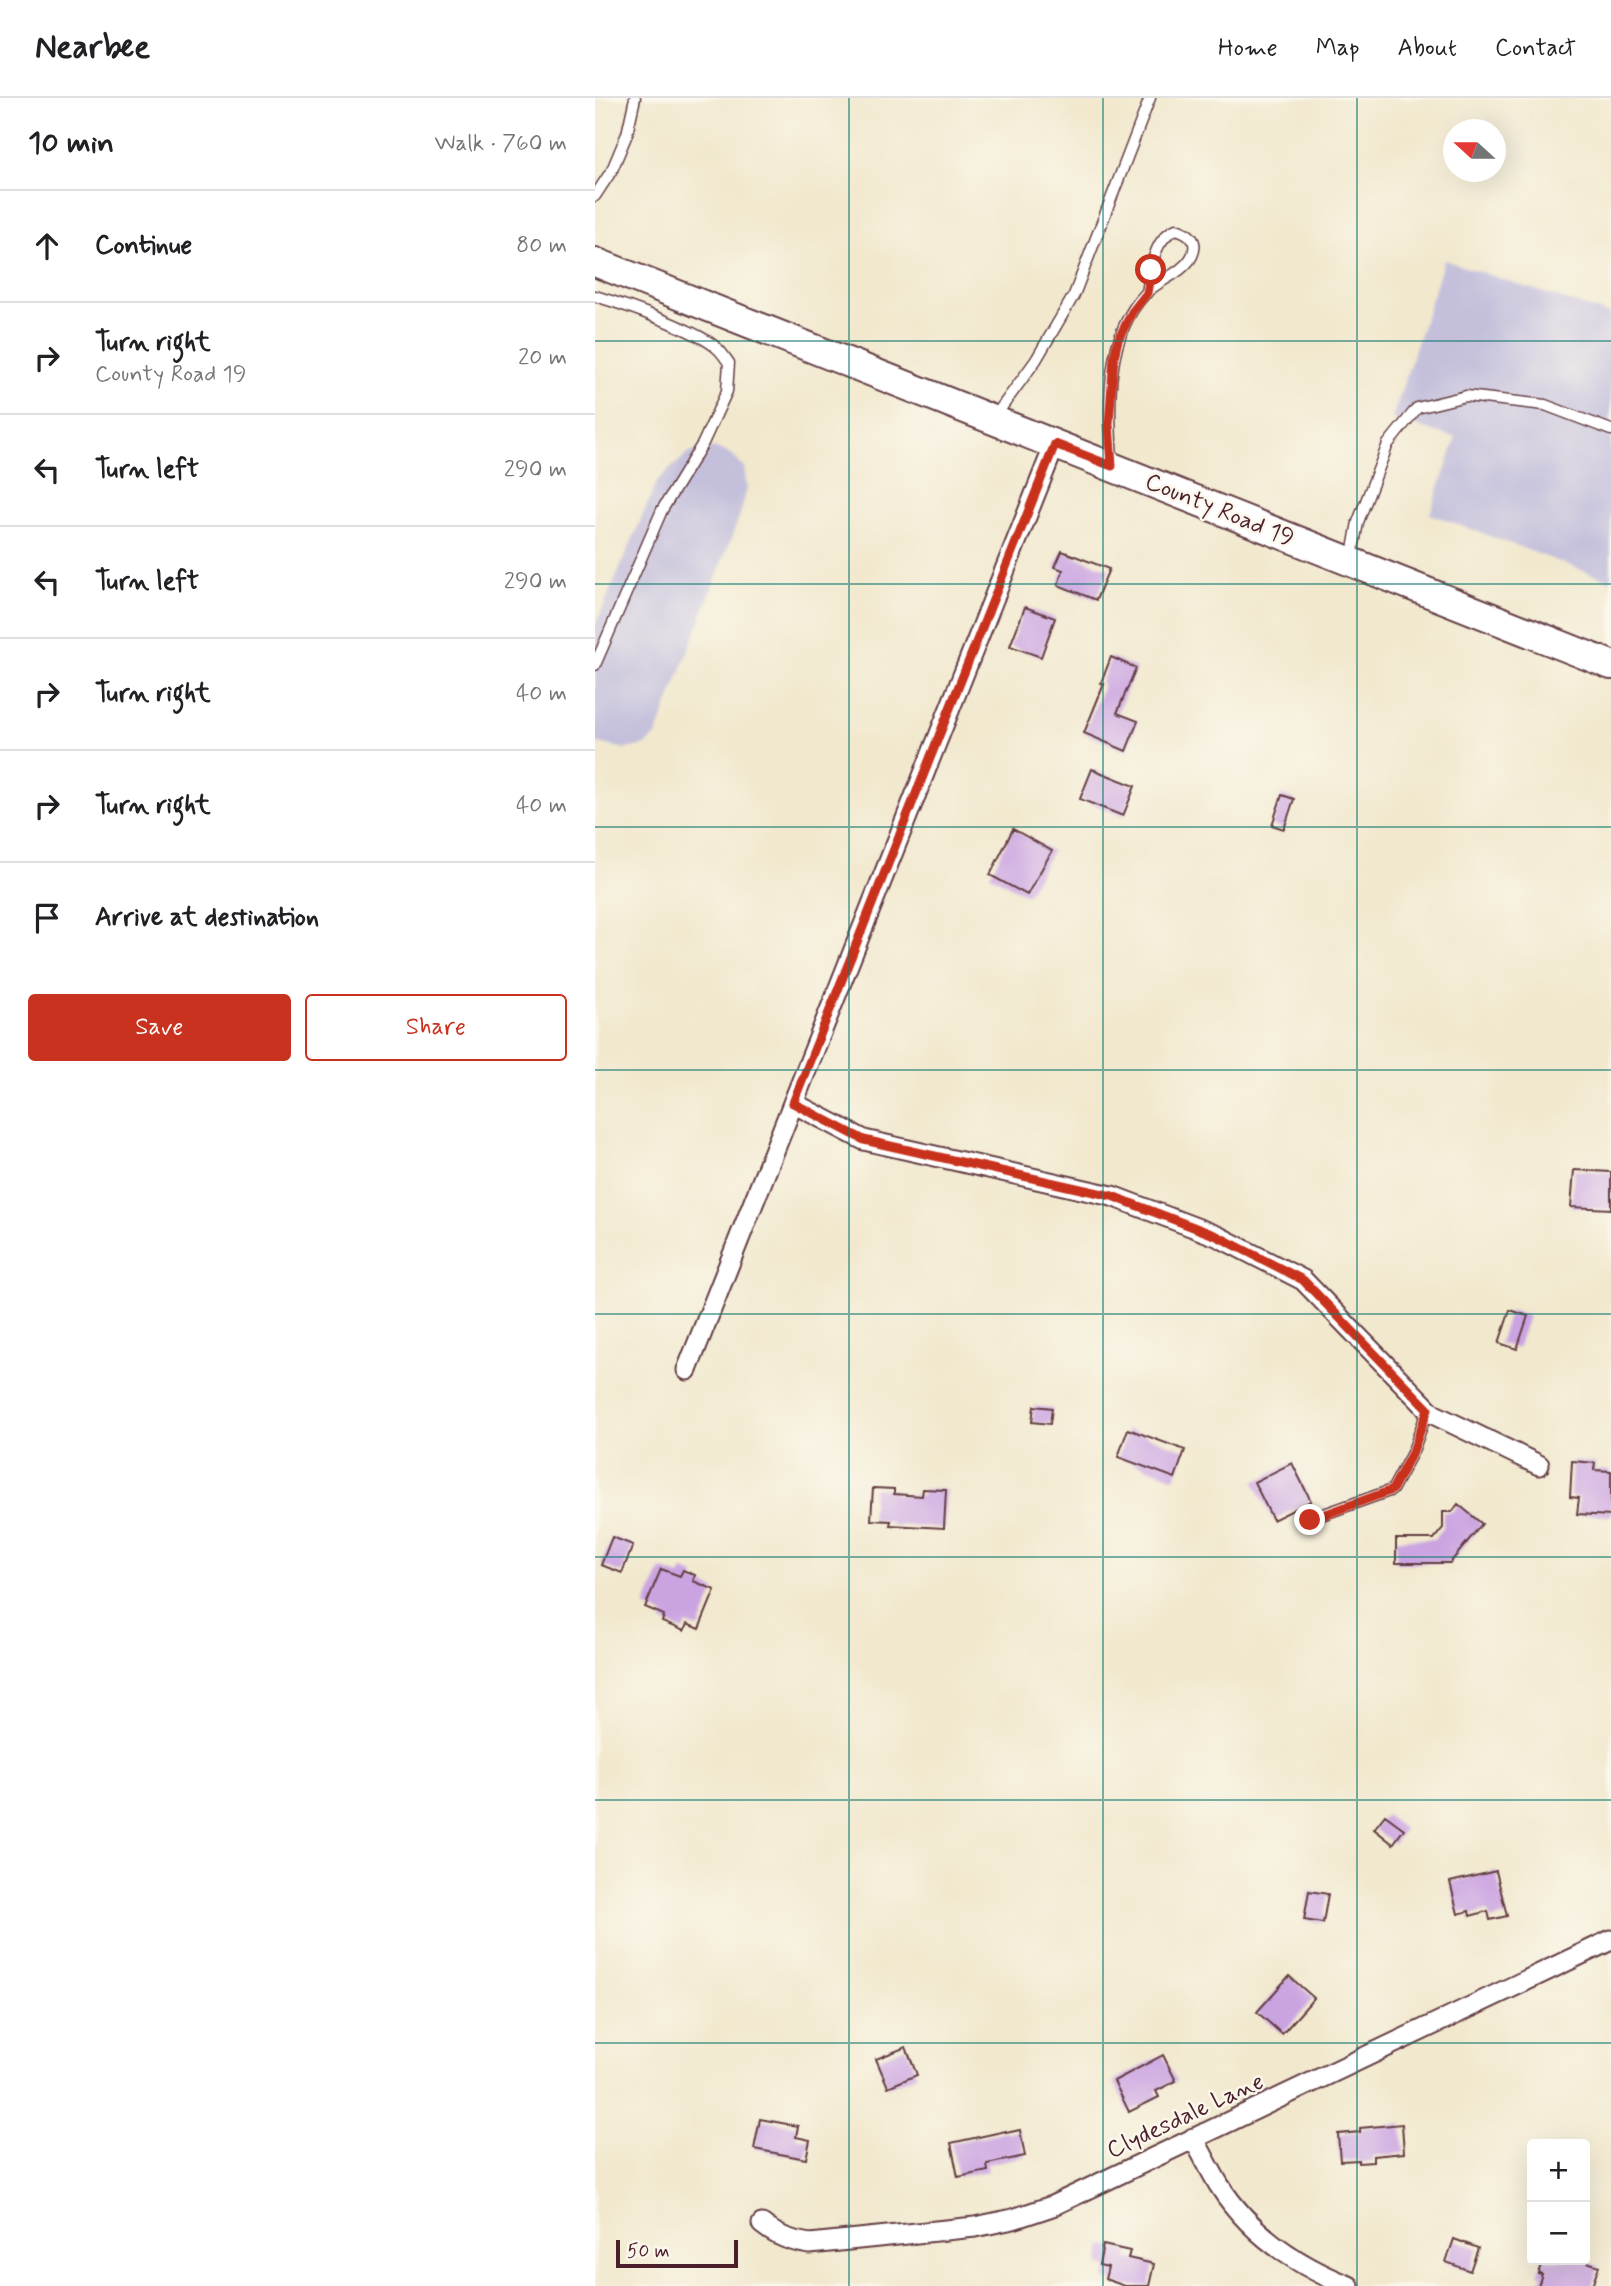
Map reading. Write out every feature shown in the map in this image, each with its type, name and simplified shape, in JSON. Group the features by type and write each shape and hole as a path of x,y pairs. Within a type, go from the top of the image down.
{"street":[{"name":"County Road 19","path":"595,262 1611,665"},
{"path":"687,1370 1055,444"},
{"path":"793,1103 864,1140 1112,1196 1217,1236 1303,1280 1433,1414 1539,1465"},
{"name":"Clydesdale Lane","path":"762,2224 784,2238 810,2244 991,2224 1052,2206 1611,1940"},
{"path":"1193,2137 1219,2185 1255,2230 1298,2262 1349,2286"}],"lane":[{"path":"595,196 612,170 627,134 635,98"},
{"path":"993,419 1036,360 1074,295 1150,98"},
{"path":"1112,466 1109,424 1114,357 1118,340 1132,312 1147,293 1190,260 1194,241 1191,236 1177,229 1163,237 1151,270 1147,293"},
{"path":"595,296 620,303 692,334 718,348 729,363 727,391 703,443 661,510 595,665"},
{"path":"1351,561 1358,522 1388,444 1417,408 1466,396 1545,405 1611,430"},
{"path":"1310,1520 1392,1490 1413,1451 1428,1409"}],"shaded area":[{"path":"1444,260 1611,315 1611,581 1430,514 1456,438 1392,419"},
{"path":"716,448 731,454 744,467 747,488 741,512 656,736 646,745 625,749 595,742 595,626 658,480 688,453"}],"building":[{"path":"1062,551 1109,569 1096,600 1058,585 1063,570 1055,567"},
{"path":"1025,607 1055,618 1041,657 1010,646"},
{"path":"1111,657 1136,668 1117,713 1138,721 1126,751 1084,733 1104,684 1101,683"},
{"path":"1092,769 1135,786 1123,816 1080,799"},
{"path":"1282,795 1294,799 1284,829 1272,825"},
{"path":"1013,829 1052,851 1027,895 990,875"},
{"path":"1574,1170 1611,1172 1611,1209 1571,1207"},
{"path":"1510,1310 1528,1316 1517,1349 1499,1343"},
{"path":"1034,1406 1052,1408 1050,1424 1032,1422"},
{"path":"1128,1429 1185,1450 1175,1478 1118,1457"},
{"path":"1572,1461 1595,1463 1594,1470 1611,1471 1611,1516 1577,1514 1579,1498 1570,1497"},
{"path":"1292,1463 1311,1501 1273,1520 1254,1482"},
{"path":"873,1488 894,1489 894,1494 922,1496 923,1489 946,1490 944,1528 890,1525 891,1521 871,1520"},
{"path":"1458,1504 1482,1524 1450,1563 1396,1563 1396,1539 1434,1539 1443,1528 1443,1512 1452,1512"},
{"path":"612,1537 633,1545 622,1573 601,1565"},
{"path":"661,1569 680,1576 683,1570 695,1575 693,1581 715,1590 699,1629 687,1624 684,1631 662,1622 664,1615 645,1607"},
{"path":"1385,1815 1404,1829 1393,1844 1374,1829"},
{"path":"1496,1871 1507,1916 1490,1920 1488,1911 1470,1916 1469,1911 1458,1914 1450,1882"},
{"path":"1309,1891 1328,1894 1323,1923 1304,1920"},
{"path":"1289,1976 1314,1998 1282,2034 1257,2012"},
{"path":"906,2047 917,2075 888,2087 876,2059"},
{"path":"1163,2055 1176,2081 1156,2091 1159,2097 1129,2112 1114,2081"},
{"path":"760,2119 798,2126 796,2137 810,2140 806,2159 754,2149"},
{"path":"1402,2124 1404,2153 1373,2156 1373,2162 1340,2161 1338,2134 1360,2132 1360,2128"},
{"path":"1020,2130 1025,2156 987,2164 988,2171 958,2177 951,2143"},
{"path":"1454,2239 1478,2248 1470,2271 1446,2262"},
{"path":"1103,2245 1130,2251 1128,2258 1154,2264 1149,2286 1125,2286 1105,2279 1108,2267 1099,2265"},
{"path":"1590,2263 1599,2266 1592,2286 1538,2286 1542,2274 1538,2273 1541,2265"}],"route":[{"path":"1151,270 1147,293 1132,312 1118,340 1114,357 1109,424 1112,466 1055,444 793,1103 864,1140 1112,1196 1217,1236 1303,1280 1428,1409 1413,1451 1392,1490 1310,1520"}]}
